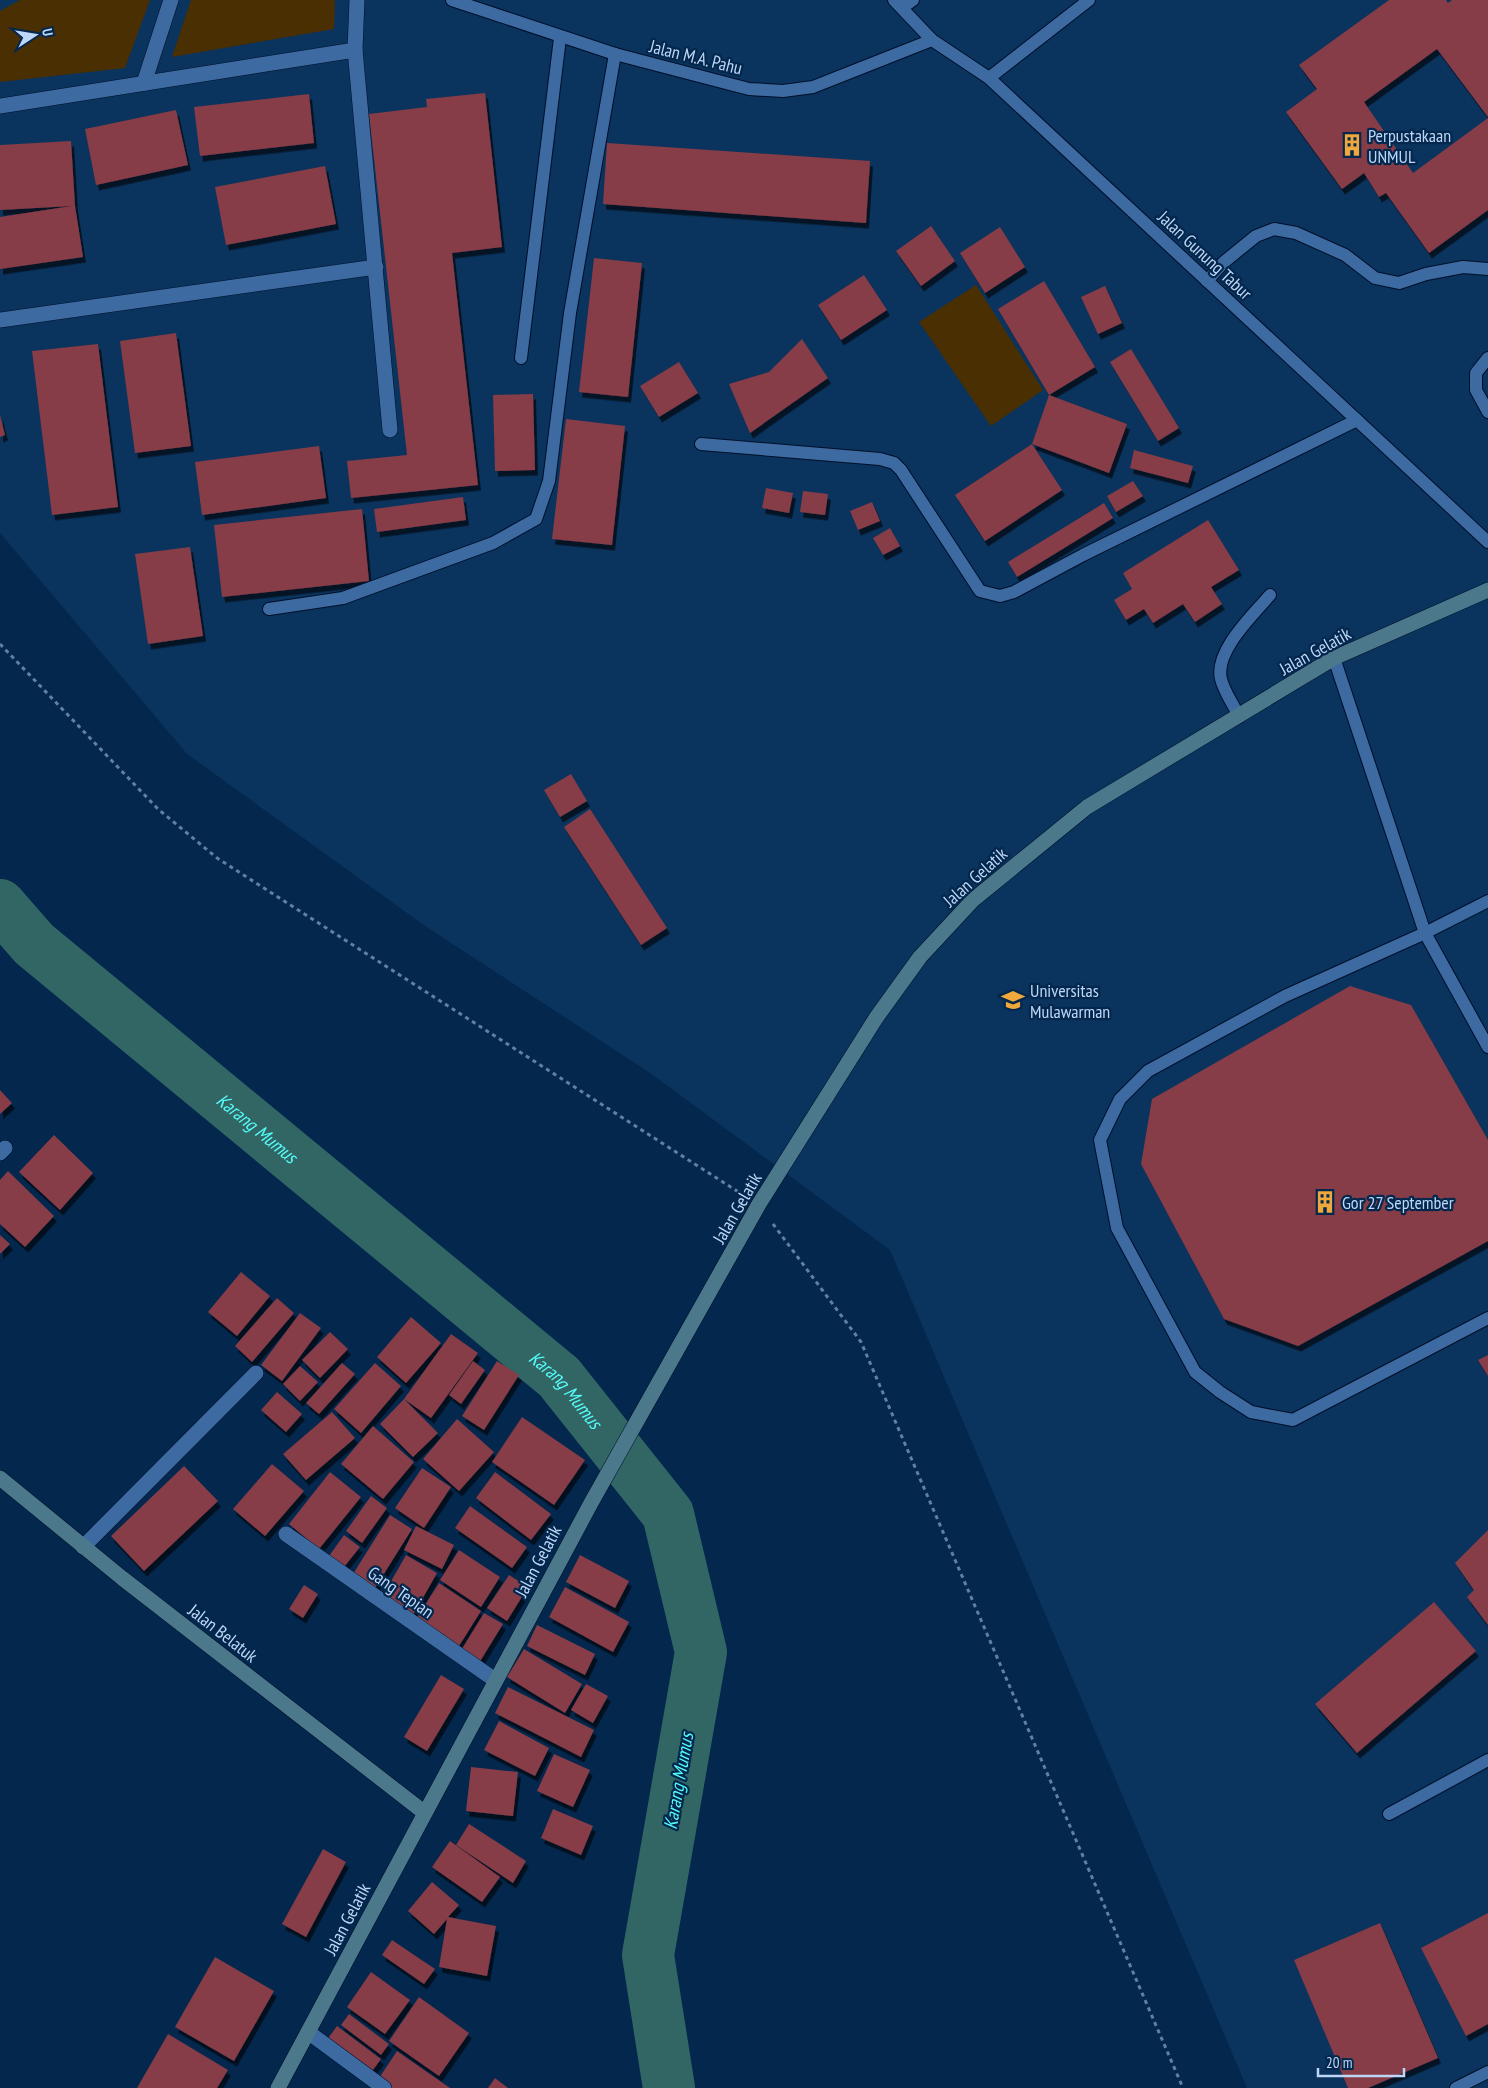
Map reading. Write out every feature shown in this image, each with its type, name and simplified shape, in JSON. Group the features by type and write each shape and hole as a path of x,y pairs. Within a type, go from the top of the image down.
{"street":[{"path":"144,83 171,0"},
{"path":"357,0 355,50 390,430"},
{"path":"0,106 355,50"},
{"path":"0,320 376,267"},
{"name":"Jalan Gelatik","path":"278,2088 591,1503 715,1286 758,1204 876,1018 920,957 973,900 1086,807 1240,717 1334,658 1488,590"},
{"path":"83,1547 256,1373"},
{"name":"Jalan Belatuk","path":"0,1478 83,1547 425,1814"},
{"name":"Gang Tepian","path":"286,1534 495,1680"},
{"path":"308,2032 384,2088"}],"lane":[{"name":"Jalan M.A. Pahu","path":"452,0 560,38 749,89 784,91 813,87 932,40"},
{"path":"898,4 913,0"},
{"path":"989,78 1089,0"},
{"name":"Jalan Gunung Tabur","path":"898,4 932,40 989,78 1488,542"},
{"path":"521,358 560,38"},
{"path":"269,609 342,598 493,543 536,519 549,481 570,313 614,54"},
{"path":"1207,281 1224,262 1256,236 1274,229 1296,232 1345,255 1376,278 1399,283 1426,274 1463,267 1488,269"},
{"path":"1488,358 1476,373 1476,390 1488,412"},
{"path":"701,444 880,458 894,462 980,591 1000,596 1038,580 1082,555 1357,420"},
{"path":"1240,717 1220,679 1221,667 1230,642 1270,595"},
{"path":"1334,658 1426,933 1488,1047"},
{"path":"1488,901 1426,933 1285,996 1148,1071 1120,1098 1100,1140 1117,1228 1195,1372 1220,1392 1251,1412 1293,1420 1488,1318"},
{"path":"1389,1814 1488,1760"},
{"path":"1456,2088 1488,2072"}],"path":[{"path":"0,644 158,809 217,858 758,1204 861,1342 1183,2088"}],"shaded area":[{"name":"Universitas Mulawarman","path":"0,0 1488,0 1488,2088 1247,2088 890,1250 650,1073 425,926 187,754 0,533"},
{"path":"20,0 150,0 125,68 0,82 0,11"},
{"path":"191,0 335,0 334,29 172,57"},
{"path":"976,285 1043,390 991,426 919,322"}],"building":[{"name":"Perpustakaan UNMUL","path":"1389,0 1446,0 1448,3 1452,0 1488,0 1488,117 1437,49 1364,102 1413,173 1488,118 1488,210 1429,253 1386,193 1379,197 1364,173 1342,189 1286,112 1317,89 1299,65"},
{"path":"485,93 502,247 452,253 478,485 351,498 347,461 407,455 369,114 427,107 426,99"},
{"path":"309,94 314,143 200,156 194,107"},
{"path":"176,110 188,165 96,185 85,129"},
{"path":"71,141 75,206 83,257 0,269 0,217 72,206 0,210 0,145"},
{"path":"607,143 870,161 866,223 603,204"},
{"path":"325,166 336,224 226,245 215,187"},
{"path":"931,226 955,261 921,286 896,251"},
{"path":"1000,227 1025,267 985,293 960,253"},
{"path":"594,258 642,263 628,397 579,392"},
{"path":"864,275 887,310 841,340 818,305"},
{"path":"1044,281 1095,367 1049,395 998,309"},
{"path":"1105,286 1122,323 1098,334 1081,297"},
{"path":"176,333 191,446 135,453 120,341"},
{"path":"802,339 828,378 750,433 729,384 769,372"},
{"path":"98,344 118,507 52,515 32,351"},
{"path":"1131,349 1179,428 1158,441 1110,362"},
{"path":"679,362 698,393 659,417 640,386"},
{"path":"533,394 535,470 495,471 493,395"},
{"path":"1049,395 1127,424 1109,473 1032,444"},
{"path":"0,415 5,435 0,437"},
{"path":"566,419 625,426 612,545 552,539"},
{"path":"1032,444 1062,490 985,541 955,495"},
{"path":"319,446 326,498 202,515 195,462"},
{"path":"1134,450 1193,466 1188,483 1130,468"},
{"path":"1133,481 1143,496 1116,512 1107,496"},
{"path":"766,488 793,493 789,513 762,508"},
{"path":"803,491 828,494 825,515 800,512"},
{"path":"463,497 466,520 377,532 374,509"},
{"path":"872,502 880,521 858,530 850,511"},
{"path":"1104,503 1113,518 1017,577 1008,562"},
{"path":"362,509 369,581 222,597 214,525"},
{"path":"1208,520 1239,570 1211,587 1222,604 1195,622 1183,604 1153,623 1144,609 1126,620 1114,600 1132,589 1123,573"},
{"path":"890,528 900,546 883,555 873,538"},
{"path":"190,547 203,636 148,644 135,554"},
{"path":"571,774 587,801 560,817 544,790"},
{"path":"590,809 667,928 641,945 564,827"},
{"name":"Gor 27 September","path":"1350,986 1411,1005 1488,1140 1488,1241 1298,1346 1224,1319 1141,1164 1152,1099"},
{"path":"0,1090 12,1103 0,1114"},
{"path":"54,1135 93,1173 60,1210 19,1172"},
{"path":"8,1171 54,1216 25,1247 0,1224 0,1180"},
{"path":"0,1235 10,1244 0,1254"},
{"path":"241,1272 270,1296 237,1336 208,1312"},
{"path":"277,1298 294,1313 252,1362 235,1346"},
{"path":"300,1313 321,1328 282,1381 261,1365"},
{"path":"411,1317 441,1343 406,1383 377,1357"},
{"path":"330,1332 348,1349 320,1378 302,1360"},
{"path":"451,1334 478,1353 431,1418 404,1399"},
{"path":"1488,1355 1488,1376 1478,1360"},
{"path":"473,1361 485,1370 461,1404 449,1395"},
{"path":"497,1361 519,1375 484,1430 462,1416"},
{"path":"342,1363 355,1374 319,1414 306,1403"},
{"path":"375,1363 401,1386 361,1433 334,1409"},
{"path":"300,1366 318,1382 300,1401 283,1384"},
{"path":"277,1392 302,1414 286,1432 261,1410"},
{"path":"404,1399 438,1433 413,1457 380,1424"},
{"path":"332,1412 355,1438 306,1480 283,1454"},
{"path":"522,1417 585,1460 554,1505 492,1462"},
{"path":"457,1419 494,1452 459,1491 423,1459"},
{"path":"373,1426 414,1462 383,1499 341,1464"},
{"path":"272,1464 304,1491 265,1536 233,1509"},
{"path":"184,1466 218,1501 144,1571 111,1536"},
{"path":"422,1468 451,1487 424,1528 395,1508"},
{"path":"330,1472 361,1497 319,1549 289,1524"},
{"path":"495,1472 551,1514 531,1540 476,1498"},
{"path":"371,1496 387,1508 362,1543 346,1531"},
{"path":"470,1506 527,1547 512,1568 455,1528"},
{"path":"390,1515 412,1529 375,1588 353,1574"},
{"path":"416,1526 454,1545 442,1569 404,1550"},
{"path":"1488,1530 1488,1625 1467,1597 1474,1590 1455,1563"},
{"path":"344,1535 360,1547 344,1567 329,1556"},
{"path":"459,1550 500,1577 481,1607 440,1580"},
{"path":"406,1555 437,1573 412,1617 381,1599"},
{"path":"580,1555 629,1581 615,1608 566,1582"},
{"path":"509,1575 528,1587 507,1621 487,1608"},
{"path":"439,1583 481,1611 459,1646 416,1619"},
{"path":"304,1585 318,1594 303,1618 289,1609"},
{"path":"565,1587 629,1622 613,1652 549,1617"},
{"path":"1434,1602 1476,1651 1357,1753 1315,1704"},
{"path":"484,1613 503,1624 479,1663 460,1652"},
{"path":"537,1625 595,1654 585,1675 527,1646"},
{"path":"524,1649 582,1684 565,1713 507,1677"},
{"path":"441,1675 464,1689 427,1751 404,1737"},
{"path":"586,1684 608,1696 593,1723 571,1710"},
{"path":"508,1687 594,1730 581,1757 495,1713"},
{"path":"499,1721 549,1748 535,1776 484,1750"},
{"path":"554,1754 590,1770 573,1807 537,1791"},
{"path":"471,1767 518,1772 513,1816 466,1811"},
{"path":"553,1809 593,1826 581,1855 541,1838"},
{"path":"469,1824 526,1861 513,1883 456,1845"},
{"path":"450,1841 500,1877 482,1902 432,1867"},
{"path":"323,1849 346,1862 306,1937 282,1924"},
{"path":"432,1882 459,1905 448,1917 496,1926 487,1976 439,1967 447,1919 434,1934 408,1911"},
{"path":"1488,1913 1488,2024 1466,2036 1421,1948"},
{"path":"1380,1923 1438,2058 1368,2088 1348,2088 1294,1960"},
{"path":"392,1940 435,1969 424,1984 382,1955"},
{"path":"215,1957 274,1991 234,2061 175,2027"},
{"path":"371,1972 410,2000 385,2034 347,2007"},
{"path":"419,1997 469,2033 439,2076 389,2041"},
{"path":"349,2014 389,2044 381,2055 341,2025"},
{"path":"337,2026 381,2059 370,2074 326,2041"},
{"path":"168,2034 228,2070 217,2088 137,2088"},
{"path":"397,2051 450,2088 387,2088 377,2081"},
{"path":"495,2078 508,2088 488,2088"}],"waterway":[{"name":"Karang Mumus","path":"0,905 34,944 559,1377 668,1514 701,1652 648,1955 669,2088"}],"place":[{"name":"Perpustakaan UNMUL","path":"1352,145"},
{"name":"Universitas Mulawarman","path":"1013,1000"},
{"name":"Gor 27 September","path":"1325,1202"}]}
